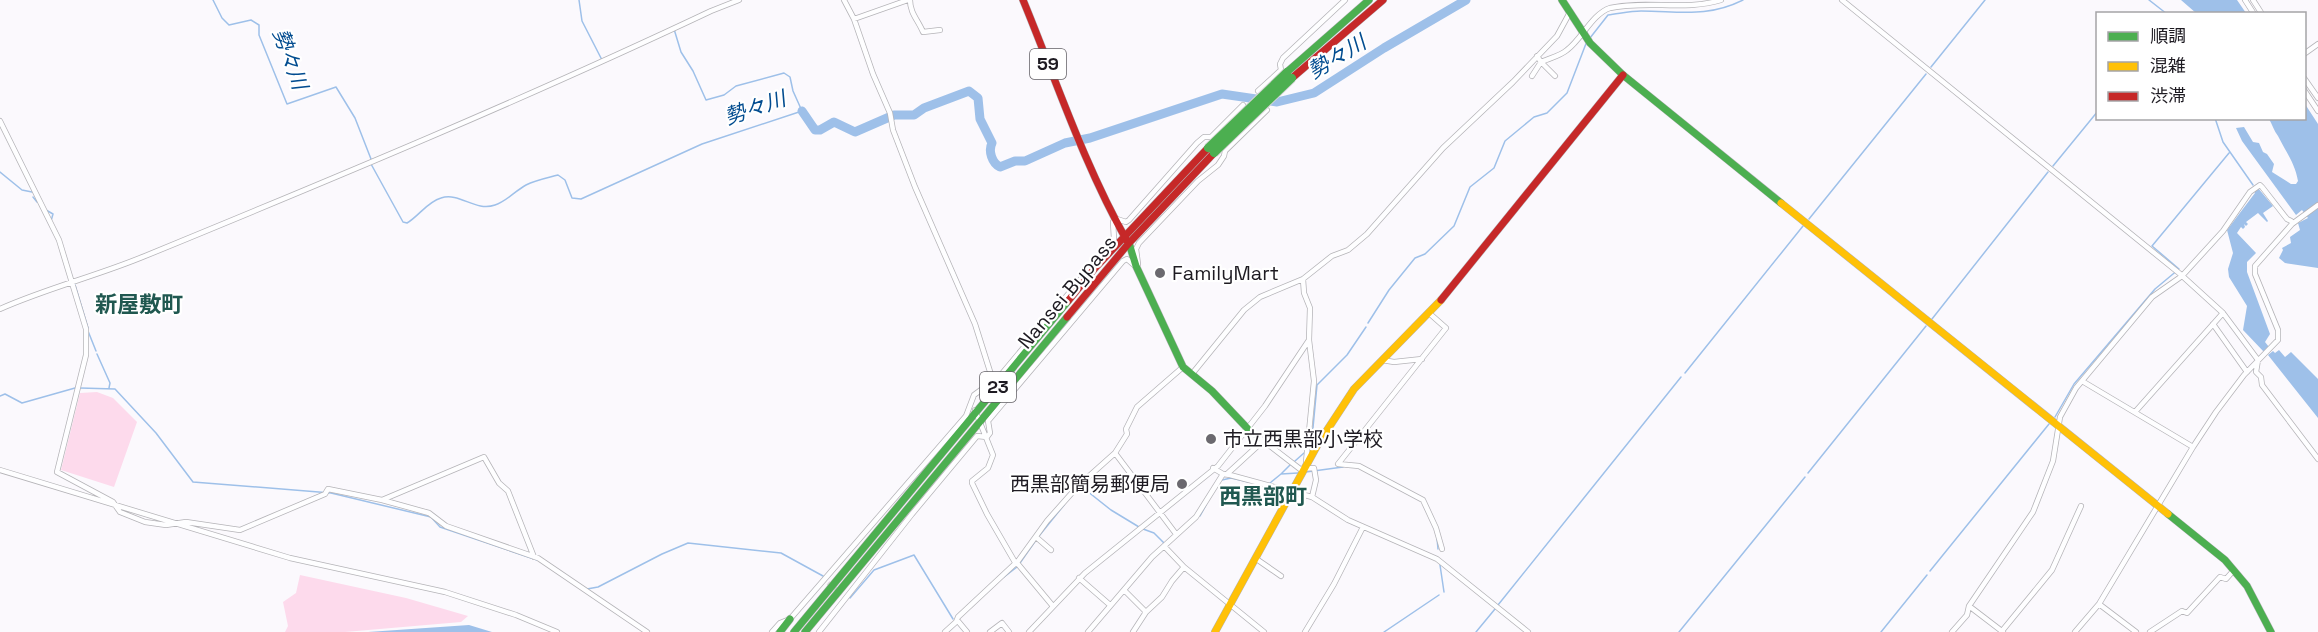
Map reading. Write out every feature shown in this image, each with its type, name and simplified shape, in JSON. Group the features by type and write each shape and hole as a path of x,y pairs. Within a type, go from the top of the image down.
{"main road":[{"name":"59","path":"1023,0 1074,128 1115,220 1126,239"},
{"name":"Nansei Bypass","path":"805,632 1126,239 1211,150 1369,0"},
{"name":"Nansei Bypass","path":"1290,75 1383,0"},
{"path":"1562,0 1586,38 1623,75 2225,560 2247,586 2271,632"},
{"path":"1215,632 1292,491 1308,470 1341,407 1354,389 1462,275 1623,75"},
{"path":"1126,239 1136,266 1183,367 1248,429"},
{"name":"Nansei Bypass","path":"794,632 979,417"},
{"path":"780,632 790,619"}],"street":[{"path":"0,309 151,254 451,129 739,0"},
{"path":"844,0 854,19 873,74 890,113 893,130 915,187 975,324 993,381"},
{"path":"854,19 909,0 913,17 918,21 923,32 940,30"},
{"path":"1258,92 1281,70 1283,58 1345,0"},
{"path":"1532,76 1541,62 1566,51 1586,38 1599,14 1608,8 1638,3 1704,3 1721,0"},
{"path":"1842,0 2182,276 2223,313 2258,360 2256,372 2261,377 2262,385 2318,459"},
{"path":"1192,374 1244,310 1260,297 1303,279 1332,256 1348,250 1368,234 1443,148 1557,36 1569,14"},
{"path":"1537,56 1555,76"},
{"path":"2306,81 2318,98"},
{"path":"2306,93 2318,111"},
{"path":"772,632 780,623 790,619 827,582 966,416 974,395 1000,376 1114,238 1113,223 1115,220 1126,222 1129,220 1197,143 1204,137 1211,137 1243,105"},
{"path":"987,437 990,433 988,421 1123,261 1127,259 1136,266 1139,261 1136,247 1139,243 1198,181 1218,165 1225,151 1267,110"},
{"path":"0,121 59,240 87,336 86,355 57,472 113,502 117,507"},
{"path":"1952,632 1967,615 1969,606 2033,512 2053,461 2060,417 2067,402 2082,381 2152,297 2182,276 2223,231 2250,192 2260,186 2287,219 2293,221"},
{"path":"2075,632 2099,604 2216,412 2247,372 2278,340 2278,330 2255,274 2255,266 2293,221 2318,205"},
{"path":"1303,279 1310,308 1309,340 1314,381 1308,470 1316,480 1312,497"},
{"path":"1428,313 1446,328 1338,464 1359,466 1423,500 1437,528 1442,549"},
{"path":"2135,412 2223,313"},
{"path":"2213,324 2247,372"},
{"path":"1029,632 1079,578 1218,466 1248,429 1309,340"},
{"path":"1382,360 1394,362 1422,359"},
{"path":"945,632 1018,564 1078,486 1115,453 1137,407 1183,367"},
{"path":"2082,381 2193,447"},
{"path":"972,402 993,452 993,460 988,468 972,483 987,514 1018,564 1052,606"},
{"path":"1248,429 1300,469 1308,470"},
{"path":"819,632 844,595 977,436 987,437"},
{"path":"1088,632 1165,545 1196,517 1225,474 1263,441"},
{"path":"1115,453 1176,534"},
{"path":"382,500 484,457 499,483 508,491 534,557"},
{"path":"1213,468 1225,474 1312,497 1363,527 1437,559 1528,632"},
{"path":"0,470 290,558 445,592 516,615 557,632"},
{"path":"174,523 186,522 240,530 327,492 382,500 429,513 446,526 534,557 576,582 647,632"},
{"path":"1969,606 2003,631 2052,570 2081,506"},
{"path":"1305,632 1334,584 1363,527"},
{"path":"1037,538 1051,550"},
{"path":"1165,545 1184,567 1264,632"},
{"path":"1255,558 1281,576"},
{"path":"1133,632 1146,612 1162,597 1172,580 1184,567"},
{"path":"2150,632 2182,611 2187,613 2220,577 2226,579 2234,570"},
{"path":"1079,578 1110,605"},
{"path":"1124,590 1146,612"},
{"path":"2099,604 2136,632"},
{"path":"957,620 967,632"},
{"path":"990,632 1002,623 1009,632"}],"shaded area":[{"path":"97,392 113,398 137,422 114,487 61,470 80,393"},
{"path":"300,575 406,598 468,616 461,622 345,632 285,632 288,626 283,602 296,593"}],"water":[{"path":"2181,0 2237,0 2245,12 2195,12"},
{"path":"2306,106 2318,124 2318,268 2285,263 2279,258 2282,248 2291,243 2290,237 2300,230 2298,223 2308,218 2302,210 2296,215 2242,141 2236,128 2244,127 2253,142 2259,143 2263,152 2274,164 2272,172 2291,184 2296,184 2297,175 2269,120 2306,120"},
{"path":"2258,188 2273,206 2263,213 2268,221 2258,213 2237,233 2256,253 2247,262 2247,272 2270,334 2265,342 2269,347 2264,352 2243,330 2247,306 2229,277 2228,269 2233,253 2227,230"},
{"path":"2279,350 2285,357 2291,352 2318,379 2318,418 2268,355"},
{"path":"469,625 492,632 368,632"}],"waterway":[{"name":"勢々川","path":"213,0 222,18 229,25 251,20 259,25 259,35 287,104 336,87 355,118 371,159"},
{"path":"579,0 582,21 602,60"},
{"name":"勢々川","path":"802,111 815,130 820,130 834,122 855,132 894,115 914,115 924,108 969,91 978,98 980,119 992,143 990,150 992,156 1000,167 1015,161 1025,161 1065,143 1090,138 1222,94 1277,102 1314,93 1384,48 1466,0"},
{"path":"1590,38 1608,15 1637,11 1705,11 1730,6 1743,0"},
{"path":"1931,67 1985,0"},
{"path":"2149,0 2164,12"},
{"name":"勢々川","path":"371,164 403,222 407,223 431,203 441,198 455,198 481,206 495,205 530,183 558,175 565,180 572,198 581,199 702,144 802,111 793,91 790,77 784,73 736,86 724,95 706,100 693,71 681,52 674,29"},
{"path":"1368,323 1389,290 1415,258 1425,254 1454,226 1470,187 1494,168 1505,141 1534,117 1547,113 1567,93 1587,41"},
{"path":"1809,219 1926,74"},
{"path":"2053,166 2096,113"},
{"path":"2216,120 2223,142 2253,185"},
{"path":"2055,417 2074,384 2155,289 2179,269 2152,246 2229,153"},
{"path":"0,172 22,190 32,192"},
{"path":"1932,319 2048,172"},
{"path":"33,197 37,202"},
{"path":"46,210 53,214 51,221"},
{"path":"1685,373 1803,226"},
{"path":"75,285 88,328"},
{"path":"1808,473 1926,326"},
{"path":"1311,449 1317,385 1347,355 1366,327"},
{"path":"88,331 96,351"},
{"path":"97,354 110,383 109,388"},
{"path":"1498,605 1681,377"},
{"path":"0,396 5,394 22,403 75,388"},
{"path":"80,388 115,389 156,433 193,482 331,493 431,517 440,527 537,560"},
{"path":"1930,571 2049,424"},
{"path":"1295,461 1304,453"},
{"path":"1281,474 1290,465"},
{"path":"1306,472 1343,467"},
{"path":"1270,483 1281,474 1298,473"},
{"path":"1679,632 1805,477"},
{"path":"1222,480 1231,478 1266,486"},
{"path":"1082,487 1111,510 1139,527"},
{"path":"1039,536 1064,505"},
{"path":"1200,516 1206,505"},
{"path":"1143,529 1154,533 1164,543"},
{"path":"1437,538 1438,549"},
{"path":"1020,563 1036,540"},
{"path":"587,589 598,587 688,543 781,553 823,576"},
{"path":"850,598 874,570 914,555 953,619"},
{"path":"1440,565 1444,592"},
{"path":"1004,577 1017,567"},
{"path":"1881,632 1927,575"},
{"path":"1384,632 1439,595"},
{"path":"1476,632 1495,609"}],"tunnel":[{"path":"828,583 843,594"}],"traffic: fast":[{"path":"1287,72 1369,0"},
{"path":"1562,0 1590,43 1623,75 1781,203"},
{"path":"1208,148 1287,72"},
{"path":"1214,153 1292,78"},
{"path":"1129,243 1136,266 1183,367 1212,391 1248,429"},
{"path":"794,632 1068,301"},
{"path":"805,632 1067,317"},
{"path":"2168,514 2225,560 2247,586 2271,632"},
{"path":"780,632 790,619"}],"traffic: slow":[{"path":"1781,203 2168,514"},
{"path":"1215,632 1318,444 1354,389 1441,300"}],"traffic: jam":[{"path":"1023,0 1097,183 1127,241"},
{"path":"1292,78 1383,0"},
{"path":"1441,300 1623,75"},
{"path":"1068,301 1095,268 1208,148"},
{"path":"1067,317 1129,243 1214,153"}],"place":[{"name":"FamilyMart","path":"1160,273"},
{"name":"市立西黒部小学校","path":"1211,439"},
{"name":"西黒部簡易郵便局","path":"1182,484"}],"district":[{"name":"新屋敷町","path":"139,304"},
{"name":"西黒部町","path":"1263,496"}]}
